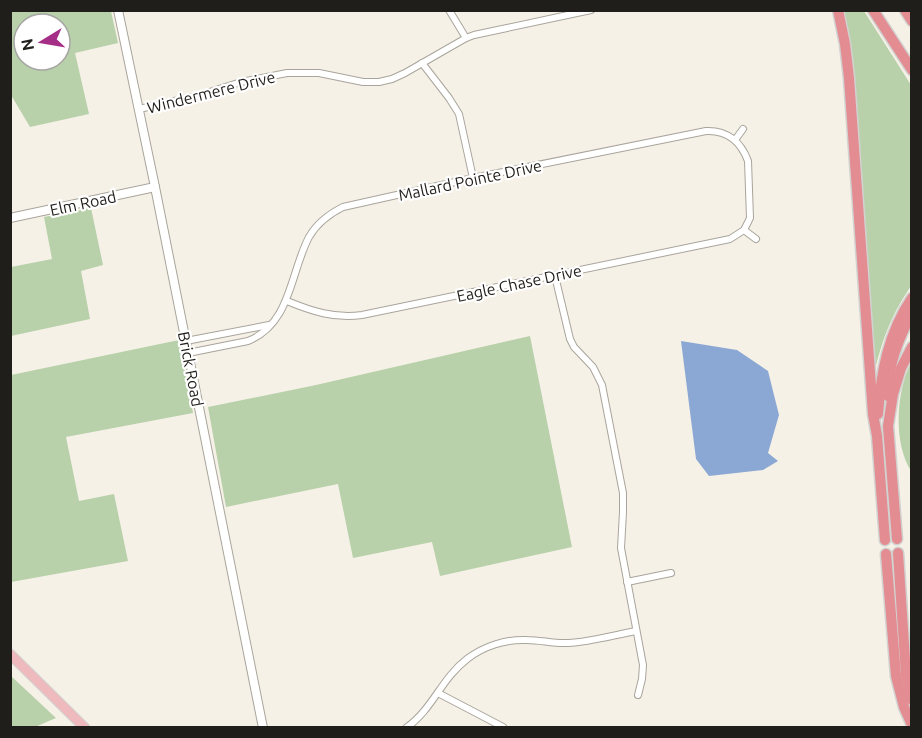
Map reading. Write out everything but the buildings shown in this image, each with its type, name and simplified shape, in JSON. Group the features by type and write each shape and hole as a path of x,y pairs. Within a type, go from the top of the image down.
{"highway":[{"path":"838,10 849,78 872,403 877,436 885,540"},
{"path":"873,10 912,70"},
{"path":"905,10 912,21"},
{"path":"877,436 886,354 894,329 912,298"},
{"path":"897,539 888,426 888,387 895,349 912,312"},
{"path":"888,426 893,394 901,368 912,347"},
{"path":"898,553 906,675 912,700"},
{"path":"886,554 896,676 904,707 912,725"}],"main road":[{"path":"10,654 85,728"}],"street":[{"name":"Brick Road","path":"118,10 262,728"},
{"path":"449,10 466,38"},
{"name":"Windermere Drive","path":"139,109 197,96 241,82 287,73 320,73 363,82 379,82 398,77 466,38 487,31 591,10"},
{"path":"422,63 459,114 473,178"},
{"path":"743,129 735,140 745,152 748,160 750,218 745,227 756,239"},
{"name":"Mallard Pointe Drive","path":"188,353 257,338 277,318 287,301 309,238 318,225 335,211 351,205 473,178 706,131 724,133 735,140"},
{"name":"Elm Road","path":"10,218 155,187"},
{"name":"Eagle Chase Drive","path":"287,301 330,315 354,316 730,239 745,227"},
{"path":"555,276 570,339 574,347 593,367 602,385 623,493 621,548 643,665 638,695"},
{"path":"186,342 270,325"},
{"path":"627,582 671,573"},
{"path":"406,728 417,720 430,705 457,667 478,651 523,640 570,643 636,631"},
{"path":"438,693 503,727"}],"green space":[{"path":"10,11 111,11 118,43 75,53 89,114 30,127 11,95"},
{"path":"841,11 864,11 911,85 911,286 889,326 875,370 874,370"},
{"path":"91,208 103,265 81,271 90,319 11,336 11,267 52,259 44,217"},
{"path":"530,336 572,547 440,576 432,542 353,558 338,484 226,507 208,407"},
{"path":"179,340 193,413 66,437 79,501 114,494 128,561 11,582 11,375"},
{"path":"911,363 911,471 901,446 899,417 902,388"},
{"path":"10,676 56,718 35,727 11,727"}],"water":[{"path":"681,341 737,350 768,371 779,415 768,453 778,461 763,470 709,476 696,459"}]}
